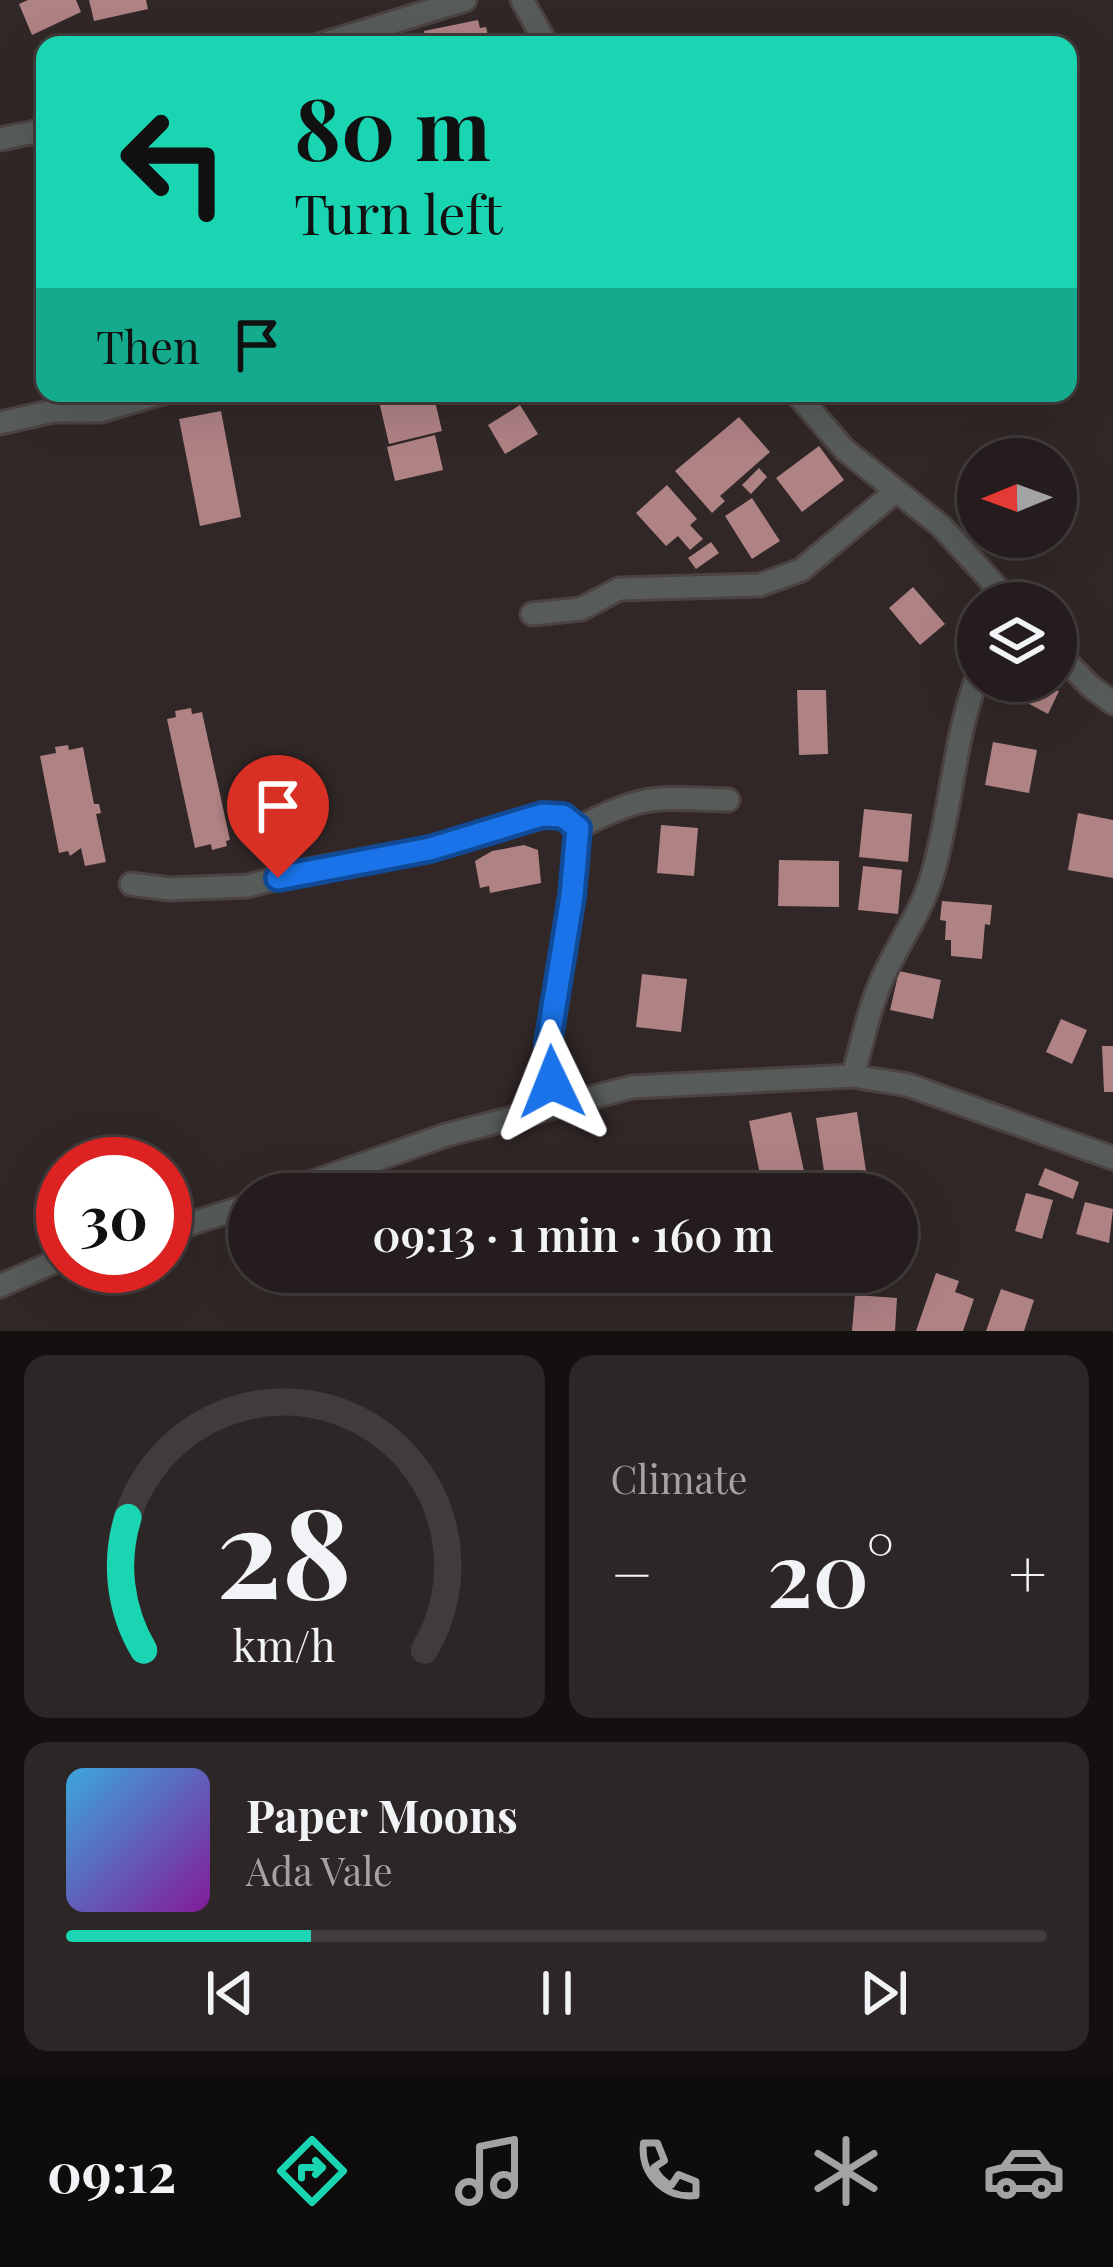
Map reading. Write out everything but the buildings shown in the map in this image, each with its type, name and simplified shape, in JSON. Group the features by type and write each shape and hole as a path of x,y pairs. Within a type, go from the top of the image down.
{"street":[{"path":"348,36 465,0"},
{"path":"522,0 543,36"},
{"path":"0,139 36,132"},
{"path":"0,423 53,411 101,411 132,402"},
{"path":"804,402 845,450 941,526 990,582"},
{"path":"532,614 580,609 619,589 760,585 801,570 896,491"},
{"path":"1077,673 1113,703"},
{"path":"853,1076 880,983 908,935 932,877 959,729 968,702"},
{"path":"578,828 622,805 657,796 728,800"},
{"path":"131,884 169,889 248,886 308,870 430,849 542,815 563,816 578,828"},
{"path":"569,1104 552,1082 548,1044 578,828"},
{"path":"339,1173 446,1136 632,1087 853,1076 908,1085 1113,1158"},
{"path":"192,1223 228,1211"},
{"path":"0,1286 36,1270"}],"route":[{"path":"278,878 430,849 542,815 563,816 578,828 572,896 551,1010 552,1082"}]}
